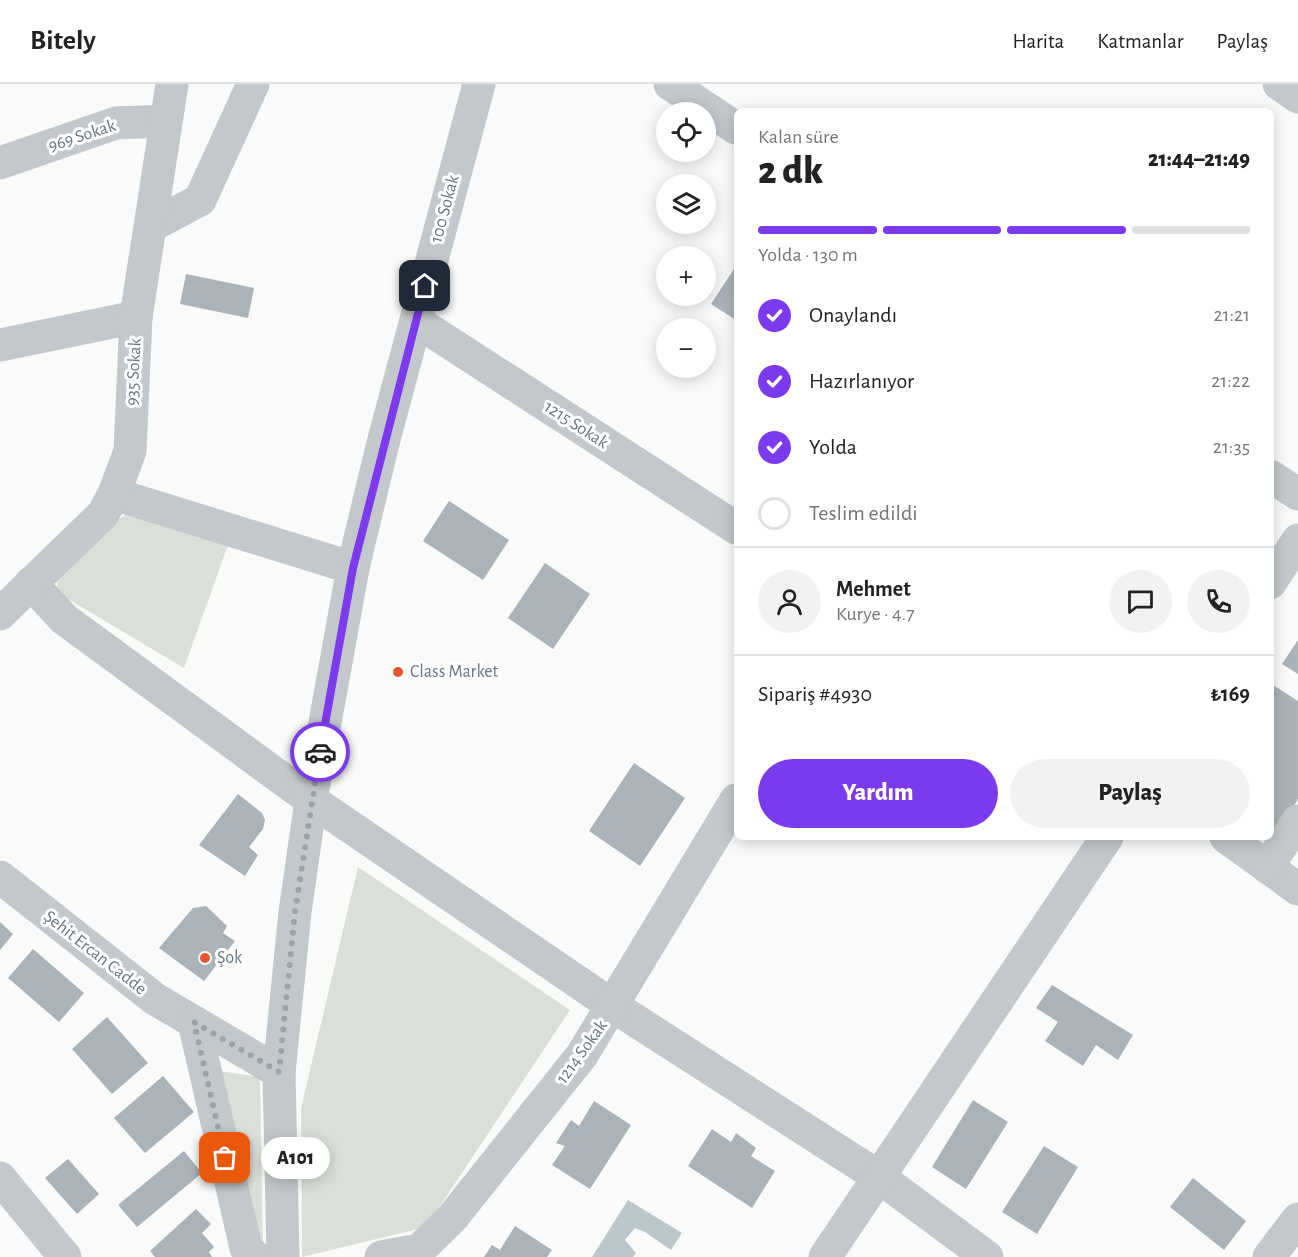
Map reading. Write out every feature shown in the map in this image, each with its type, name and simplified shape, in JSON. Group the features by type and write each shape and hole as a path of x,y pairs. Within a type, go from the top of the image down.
{"street":[{"name":"935 Sokak","path":"0,614 104,514 130,451 136,317 172,84"},
{"path":"151,226 200,200 253,84"},
{"name":"100 Sokak","path":"283,1257 279,1072 295,912 311,800 353,568 479,84"},
{"path":"670,84 734,127"},
{"path":"1279,84 1298,97"},
{"name":"969 Sokak","path":"0,163 116,123 166,121"},
{"path":"0,345 136,317"},
{"name":"1215 Sokak","path":"416,321 734,527"},
{"path":"1274,479 1298,494"},
{"path":"114,494 353,568"},
{"path":"1274,577 1298,540"},
{"path":"31,583 64,619 311,800 613,1006 879,1178 987,1257"},
{"name":"1214 Sokak","path":"381,1257 419,1250 452,1218 582,1055 734,803"},
{"path":"1267,867 1298,821"},
{"path":"825,1257 1105,840"},
{"path":"1230,840 1298,889"},
{"name":"Şehit Ercan Cadde","path":"0,878 155,999 279,1072"},
{"path":"194,1022 246,1248 255,1257"},
{"path":"0,1178 65,1257"},
{"path":"1269,1257 1298,1219"}],"shaded area":[{"path":"130,512 228,545 184,668 58,593 57,582 115,522"},
{"path":"358,867 570,1010 430,1221 418,1229 302,1257 301,1108"},
{"path":"207,1069 260,1077 263,1249"},
{"path":"628,1200 682,1233 671,1250 645,1232 635,1228 625,1240 636,1253 633,1257 592,1257"}],"building":[{"path":"734,269 734,319 714,306 716,306 716,296"},
{"path":"186,274 254,288 248,318 180,304"},
{"path":"449,501 509,540 483,580 423,541"},
{"path":"545,563 590,594 553,649 508,618"},
{"path":"1298,640 1298,674 1282,664"},
{"path":"1274,686 1298,701 1298,799 1276,835 1274,834"},
{"path":"634,763 685,798 640,866 589,831"},
{"path":"238,794 262,813 265,820 263,829 249,847 258,855 245,876 199,845"},
{"path":"206,906 227,926 223,933 235,941 204,981 159,948 193,908"},
{"path":"0,922 13,934 0,950"},
{"path":"33,949 84,993 59,1022 8,978"},
{"path":"1052,985 1133,1035 1118,1060 1096,1045 1083,1066 1045,1041 1058,1022 1036,1008"},
{"path":"107,1017 148,1063 112,1094 72,1049"},
{"path":"163,1076 194,1112 145,1153 114,1118"},
{"path":"973,1100 1008,1122 966,1189 932,1167"},
{"path":"594,1101 631,1125 590,1189 552,1165 565,1146 556,1143 571,1120 579,1126"},
{"path":"712,1129 731,1142 736,1133 756,1148 751,1156 775,1171 752,1208 688,1166"},
{"path":"1044,1146 1078,1167 1037,1234 1002,1212"},
{"path":"184,1151 202,1173 137,1227 118,1205"},
{"path":"68,1159 99,1194 77,1214 45,1178"},
{"path":"1193,1178 1246,1221 1224,1250 1170,1207"},
{"path":"196,1209 211,1224 202,1233 214,1247 209,1252 212,1257 155,1257 150,1251"},
{"path":"515,1226 552,1250 547,1257 484,1257 492,1245 500,1250"}],"way so far":[{"path":"225,1158 194,1022 279,1072 295,912 320,752"}],"place":[{"name":"Class Market","path":"398,672"},
{"name":"Şok","path":"205,958"},
{"name":"A101","path":"225,1158"}],"route":[{"path":"320,752 353,568 382,447 425,286"}]}
